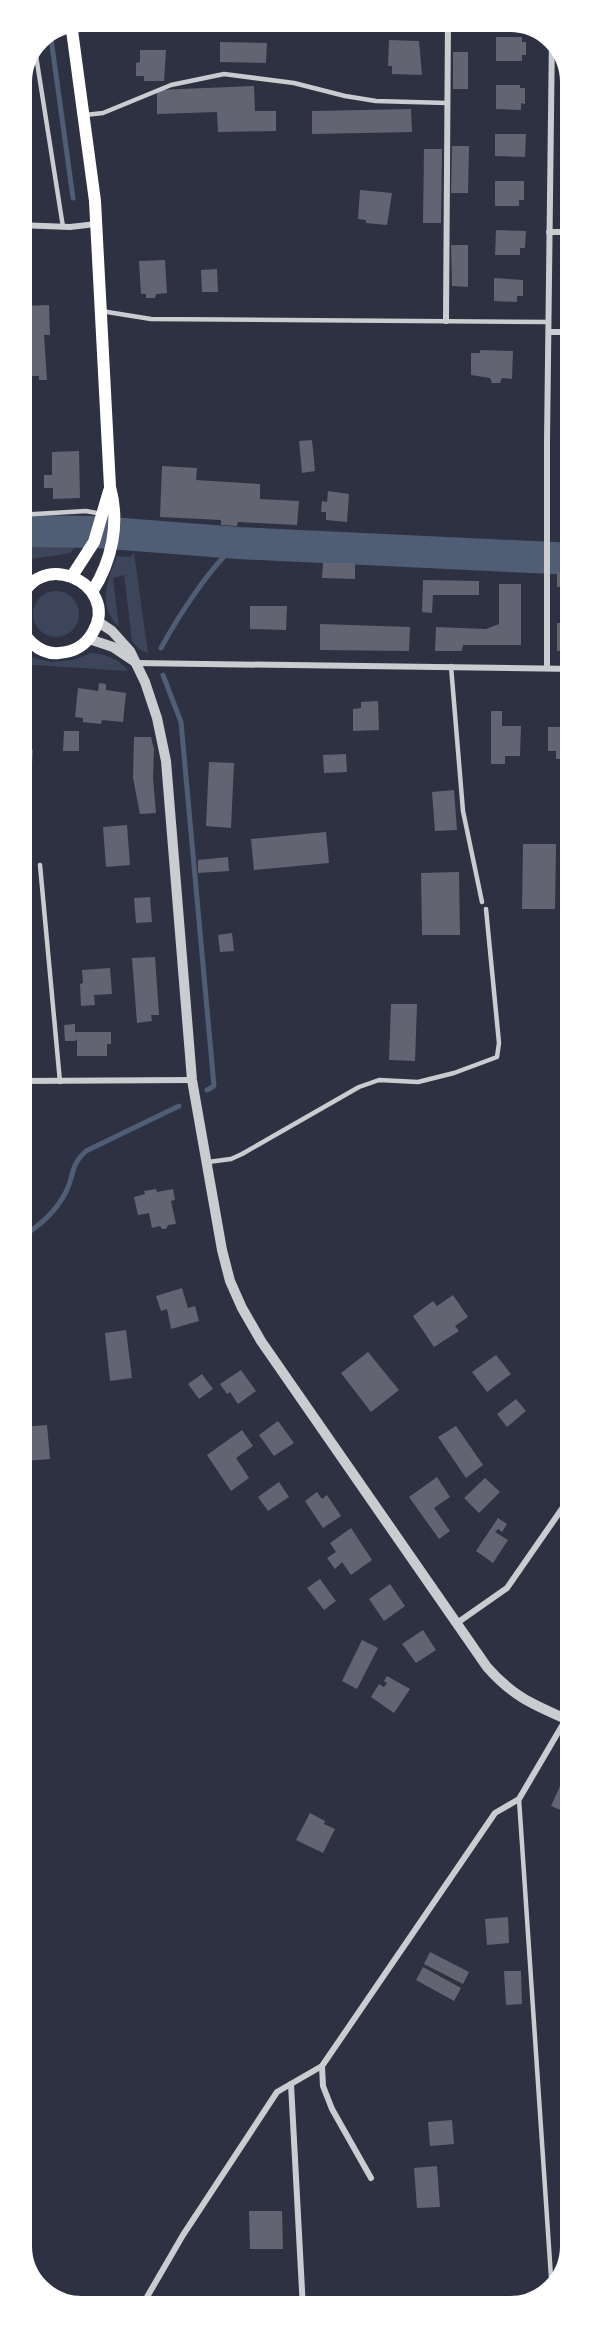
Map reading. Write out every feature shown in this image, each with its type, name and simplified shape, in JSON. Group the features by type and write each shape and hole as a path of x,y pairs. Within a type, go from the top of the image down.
{"main road":[{"path":"72,30 85,115 96,224 110,487 109,515 112,544 109,560 92,592"},
{"path":"72,576 109,515"},
{"path":"28,587 36,579 54,574 72,576 83,582 92,592 97,603 97,621 89,639 74,650 56,653 28,645"}],"street":[{"path":"446,321 448,29"},
{"path":"547,667 552,48"},
{"path":"28,225 63,227 96,224"},
{"path":"549,232 564,232"},
{"path":"549,332 564,332"},
{"path":"97,621 124,642 136,663 154,705 166,761 192,1080 230,1281 261,1341 487,1667 502,1684 529,1703 564,1718"},
{"path":"89,639 113,647 136,663 564,668"},
{"path":"28,1082 192,1080"},
{"path":"456,1623 507,1588 564,1506"},
{"path":"146,2299 183,2235 276,2092 322,2066 495,1813 519,1799 564,1730"},
{"path":"322,2066 323,2086 332,2109 372,2178"},
{"path":"291,2084 302,2300"}],"lane":[{"path":"36,56 63,227"},
{"path":"85,115 103,113 171,85 224,74 294,83 376,101 447,103"},
{"path":"101,311 151,319 549,322"},
{"path":"28,514 86,511 109,515"},
{"path":"451,666 463,811 482,902"},
{"path":"40,866 60,1082"},
{"path":"207,1162 231,1159 242,1154 359,1087 379,1080 418,1082 454,1073 497,1057 499,1043 486,909"},
{"path":"519,1799 551,2281"}],"shaded area":[{"path":"28,545 77,545 70,553 32,559 28,562"},
{"path":"134,553 148,653 140,650 132,641 124,575 113,578 119,627 112,619 106,602 107,584 117,556 130,557"},
{"path":"61,591 73,597 78,605 78,623 73,631 65,636 51,637 39,631 34,623 33,609 39,597 47,592"},
{"path":"92,653 103,655 120,663 128,671 28,665 28,656 51,662 72,660"}],"building":[{"path":"496,37 522,37 522,42 526,42 526,55 522,55 522,61 496,61"},
{"path":"389,40 419,41 422,75 392,74 392,66 388,66"},
{"path":"220,42 267,43 266,63 220,62"},
{"path":"140,50 166,50 164,81 144,81 144,76 136,76 136,63 140,62"},
{"path":"453,52 468,52 468,89 453,89"},
{"path":"496,85 520,85 520,88 525,88 525,104 521,103 521,110 496,109"},
{"path":"254,86 255,111 276,111 276,131 218,132 217,112 157,114 157,90"},
{"path":"411,109 412,132 312,134 312,111"},
{"path":"495,134 526,134 525,157 495,156"},
{"path":"452,146 469,146 468,193 451,193"},
{"path":"424,149 442,149 441,223 423,223"},
{"path":"495,181 524,181 524,200 519,200 519,206 495,206"},
{"path":"360,190 392,193 387,225 366,223 366,220 358,219"},
{"path":"496,230 526,231 525,248 520,248 520,255 495,255"},
{"path":"451,245 468,245 468,287 452,286"},
{"path":"165,260 167,293 156,294 155,298 146,298 146,294 141,294 139,261"},
{"path":"217,269 218,292 202,292 201,270"},
{"path":"494,278 523,280 523,296 517,296 517,302 494,301"},
{"path":"49,305 50,335 44,335 47,380 39,380 39,376 28,376 28,306"},
{"path":"480,350 513,351 512,379 502,378 500,383 492,383 490,378 471,375 471,353 480,353"},
{"path":"312,440 315,471 302,473 299,441"},
{"path":"79,451 80,498 53,499 53,488 44,488 44,475 52,475 52,452"},
{"path":"162,466 197,468 196,480 260,484 260,499 299,501 297,525 238,522 237,526 221,525 221,520 160,517"},
{"path":"328,491 349,494 347,522 326,520 326,512 321,512 322,501 327,502"},
{"path":"323,563 355,563 355,579 322,578"},
{"path":"557,572 564,572 564,587 557,587"},
{"path":"423,580 479,581 479,595 433,595 432,613 422,612"},
{"path":"499,584 521,584 521,645 463,645 462,651 435,651 436,627 486,629 499,624"},
{"path":"250,606 287,606 286,630 250,629"},
{"path":"557,623 564,623 564,651 557,651"},
{"path":"320,624 410,627 409,651 320,650"},
{"path":"99,683 106,684 106,690 126,693 123,722 102,720 101,724 83,722 83,718 75,717 78,688 98,691"},
{"path":"378,701 379,730 353,731 353,709 361,708 361,702"},
{"path":"491,711 502,711 502,726 521,726 520,756 505,756 505,764 491,764"},
{"path":"548,727 564,727 564,759 556,759 556,751 548,751"},
{"path":"64,731 79,731 79,751 63,751"},
{"path":"134,737 151,737 154,749 153,778 156,813 140,814 133,778"},
{"path":"28,750 33,750 28,807"},
{"path":"346,754 347,772 324,773 323,755"},
{"path":"209,762 234,763 231,828 206,826"},
{"path":"454,790 457,830 435,831 432,792"},
{"path":"127,825 130,865 106,867 103,827"},
{"path":"326,832 329,863 254,870 251,839"},
{"path":"523,844 556,844 555,909 522,909"},
{"path":"228,857 229,871 198,873 198,860"},
{"path":"459,872 460,935 422,935 421,873"},
{"path":"150,897 152,922 136,923 134,898"},
{"path":"232,933 234,951 220,952 218,935"},
{"path":"155,957 159,1015 151,1015 152,1021 137,1023 132,958"},
{"path":"110,968 112,994 94,995 95,1005 81,1006 82,970"},
{"path":"391,1004 417,1004 415,1061 389,1060"},
{"path":"75,1024 75,1032 111,1032 111,1044 107,1044 107,1056 77,1056 77,1039 65,1041 64,1025"},
{"path":"28,1115 30,1115 31,1145 28,1145"},
{"path":"156,1189 157,1192 173,1189 175,1200 171,1201 176,1224 168,1225 166,1229 160,1226 152,1228 149,1213 138,1215 134,1197 145,1194 144,1191"},
{"path":"182,1288 188,1308 195,1306 199,1321 171,1329 167,1309 161,1311 156,1296"},
{"path":"453,1295 468,1317 455,1326 459,1331 434,1347 413,1316 433,1301 437,1306"},
{"path":"126,1330 132,1378 110,1381 105,1333"},
{"path":"368,1352 399,1390 371,1412 341,1373"},
{"path":"496,1355 511,1374 487,1392 472,1372"},
{"path":"241,1370 256,1391 238,1404 230,1392 227,1394 220,1384"},
{"path":"202,1374 213,1389 199,1399 188,1384"},
{"path":"516,1399 526,1411 507,1427 497,1414"},
{"path":"278,1421 294,1443 274,1456 259,1435"},
{"path":"47,1425 50,1459 28,1461 28,1427"},
{"path":"456,1426 483,1465 466,1478 438,1437"},
{"path":"242,1430 253,1446 236,1458 249,1478 231,1491 207,1455"},
{"path":"437,1477 450,1497 434,1508 450,1531 439,1539 409,1497"},
{"path":"485,1478 500,1492 479,1513 464,1498"},
{"path":"279,1482 289,1497 268,1511 258,1497"},
{"path":"317,1492 322,1499 327,1495 341,1516 323,1528 305,1501"},
{"path":"498,1518 507,1524 502,1532 498,1529 495,1532 508,1540 493,1563 476,1551"},
{"path":"351,1528 372,1560 351,1575 342,1562 335,1569 327,1558 336,1552 330,1543"},
{"path":"320,1579 336,1601 324,1610 307,1588"},
{"path":"390,1584 405,1606 384,1621 369,1599"},
{"path":"423,1630 436,1650 416,1663 402,1644"},
{"path":"362,1640 378,1648 357,1689 342,1681"},
{"path":"387,1676 410,1689 394,1713 371,1697 379,1684 384,1687 387,1683 384,1681"},
{"path":"560,1786 564,1788 564,1811 551,1806"},
{"path":"310,1813 335,1829 323,1853 296,1840"},
{"path":"508,1917 509,1943 487,1945 485,1919"},
{"path":"430,1952 469,1972 463,1984 424,1964"},
{"path":"423,1967 461,1988 454,2001 416,1980"},
{"path":"504,1971 521,1971 522,2004 506,2005"},
{"path":"452,2120 454,2144 430,2146 428,2122"},
{"path":"437,2166 440,2207 417,2208 414,2168"},
{"path":"249,2211 282,2211 283,2249 250,2249"}],"waterway":[{"path":"51,39 73,198"},
{"path":"28,531 97,532 238,543 564,559"},
{"path":"161,648 196,592 227,553 238,543"},
{"path":"163,675 181,722 214,1086 207,1090"},
{"path":"28,1232 40,1224 57,1206 69,1186 77,1162 86,1151 179,1106"}]}
